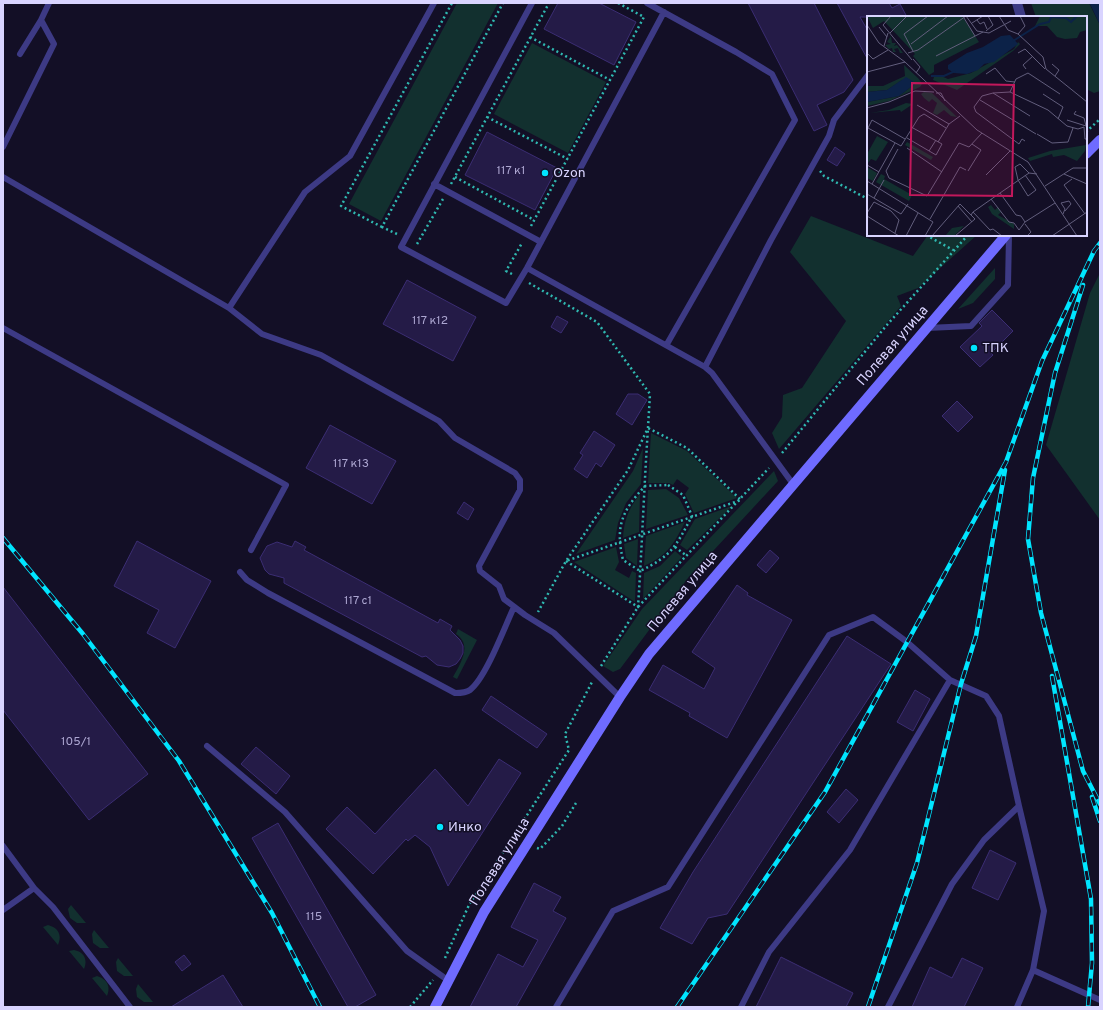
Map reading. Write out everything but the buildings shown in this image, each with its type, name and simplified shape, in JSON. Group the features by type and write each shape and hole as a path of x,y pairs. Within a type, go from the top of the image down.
{"street":[{"path":"1017,3 1021,16"},
{"path":"1087,153 1100,140"},
{"name":"Полевая улица","path":"435,1007 484,912 620,697 649,654 793,484 1007,236"}],"lane":[{"path":"20,54 41,20 49,3"},
{"path":"229,308 305,192 350,156 434,3"},
{"path":"532,3 400,247 506,303 527,268 664,12"},
{"path":"647,3 736,52 772,74 795,120 667,344"},
{"path":"3,147 54,44 41,20"},
{"path":"706,367 771,240 829,136 834,120 867,76"},
{"path":"3,177 229,308 262,334 321,355 439,421 455,438 515,473 520,480 520,490 479,566 480,571 499,586 504,598 514,607 554,632 620,697"},
{"path":"434,184 541,242"},
{"path":"927,328 970,326 1008,285 1008,236"},
{"path":"527,268 667,344 706,367 793,484"},
{"path":"3,328 286,485 251,550"},
{"path":"240,572 247,580 268,593 455,693 464,692 471,689 487,666 514,607"},
{"path":"556,1007 613,911 668,887 830,635 873,617 907,642 950,680 986,696 999,716 1044,911 1033,970 1017,1007"},
{"path":"741,1007 769,952 850,850 950,680"},
{"path":"207,746 285,812 406,951 449,980"},
{"path":"888,1007 952,884 984,840 1019,806"},
{"path":"3,846 34,888 53,907 130,1007"},
{"path":"3,910 34,888"},
{"path":"1033,970 1100,1000"}],"path":[{"path":"452,3 341,206 418,245 549,3"},
{"path":"382,227 503,3"},
{"path":"566,562 638,607 650,394 597,322 506,271 644,17 618,3"},
{"path":"530,37 610,80"},
{"path":"487,117 568,158"},
{"path":"1087,131 1100,120"},
{"path":"814,163 824,176 867,198"},
{"path":"455,177 534,220"},
{"path":"928,236 953,250"},
{"path":"566,562 692,516 741,500 687,448 648,428"},
{"path":"534,620 566,562 628,470 648,428"},
{"path":"640,571 623,560 619,542 621,523 629,504 644,486 668,485 683,495 692,516"},
{"path":"640,571 659,562 675,547 692,516"},
{"path":"675,547 687,556"}],"green space":[{"path":"457,3 498,3 381,221 349,204"},
{"path":"1031,3 1089,3 1100,25 1100,91 1094,93 1087,90 1087,16 1036,16"},
{"path":"532,43 606,82 568,153 494,114"},
{"path":"811,216 913,256 927,236 976,236 918,288 897,296 901,306 779,449 772,433 782,417 783,395 802,388 846,321 790,252"},
{"path":"995,268 995,279 973,303 958,309"},
{"path":"1100,273 1100,520 1046,445 1090,293"},
{"path":"651,433 687,451 737,498 694,513 685,494 689,488 677,479 673,485 669,483 648,483"},
{"path":"643,448 641,484 626,503 618,523 615,540 576,554 633,471"},
{"path":"774,471 778,481 688,578 620,669 613,672 603,666 642,609"},
{"path":"666,489 679,498 688,515 646,529 648,490"},
{"path":"640,494 639,532 623,538 628,514"},
{"path":"732,506 687,550 680,545 695,519"},
{"path":"685,522 669,548 659,558 644,566 646,536"},
{"path":"638,539 637,566 626,558 624,544"},
{"path":"616,547 619,562 615,570 629,578 632,571 636,573 635,602 574,562"},
{"path":"675,551 682,557 643,599 644,573 660,566"},
{"path":"458,629 477,640 457,679 453,677 464,655 464,644 461,638 456,634"},
{"path":"71,905 86,923 77,923 70,918 68,909"},
{"path":"48,925 52,926 59,932 60,938 58,945 43,927"},
{"path":"94,930 109,948 100,948 93,943 92,934"},
{"path":"74,950 83,954 86,962 84,969 69,951"},
{"path":"118,958 133,976 124,976 117,971 116,962"},
{"path":"97,976 107,983 109,989 107,996 92,978"},
{"path":"138,984 153,1002 144,1002 137,997 136,989"}],"water":[{"path":"1089,3 1100,3 1100,25 1091,6"}],"railway":[{"path":"677,1007 825,792 1006,462 1042,361 1094,251 1100,243"},
{"path":"1083,285 1055,373 1033,478 1028,539 1041,613 1083,771 1100,804"},
{"path":"868,1007 917,863 961,684 976,636 1005,470"},
{"path":"3,538 83,634 179,761 272,913 320,1007"},
{"path":"1052,676 1091,899 1092,963 1088,1007"},
{"path":"1092,797 1100,821"}],"place":[{"name":"Ozon","path":"545,173"},
{"name":"ТПК","path":"974,348"},
{"name":"Инко","path":"440,827"}]}
